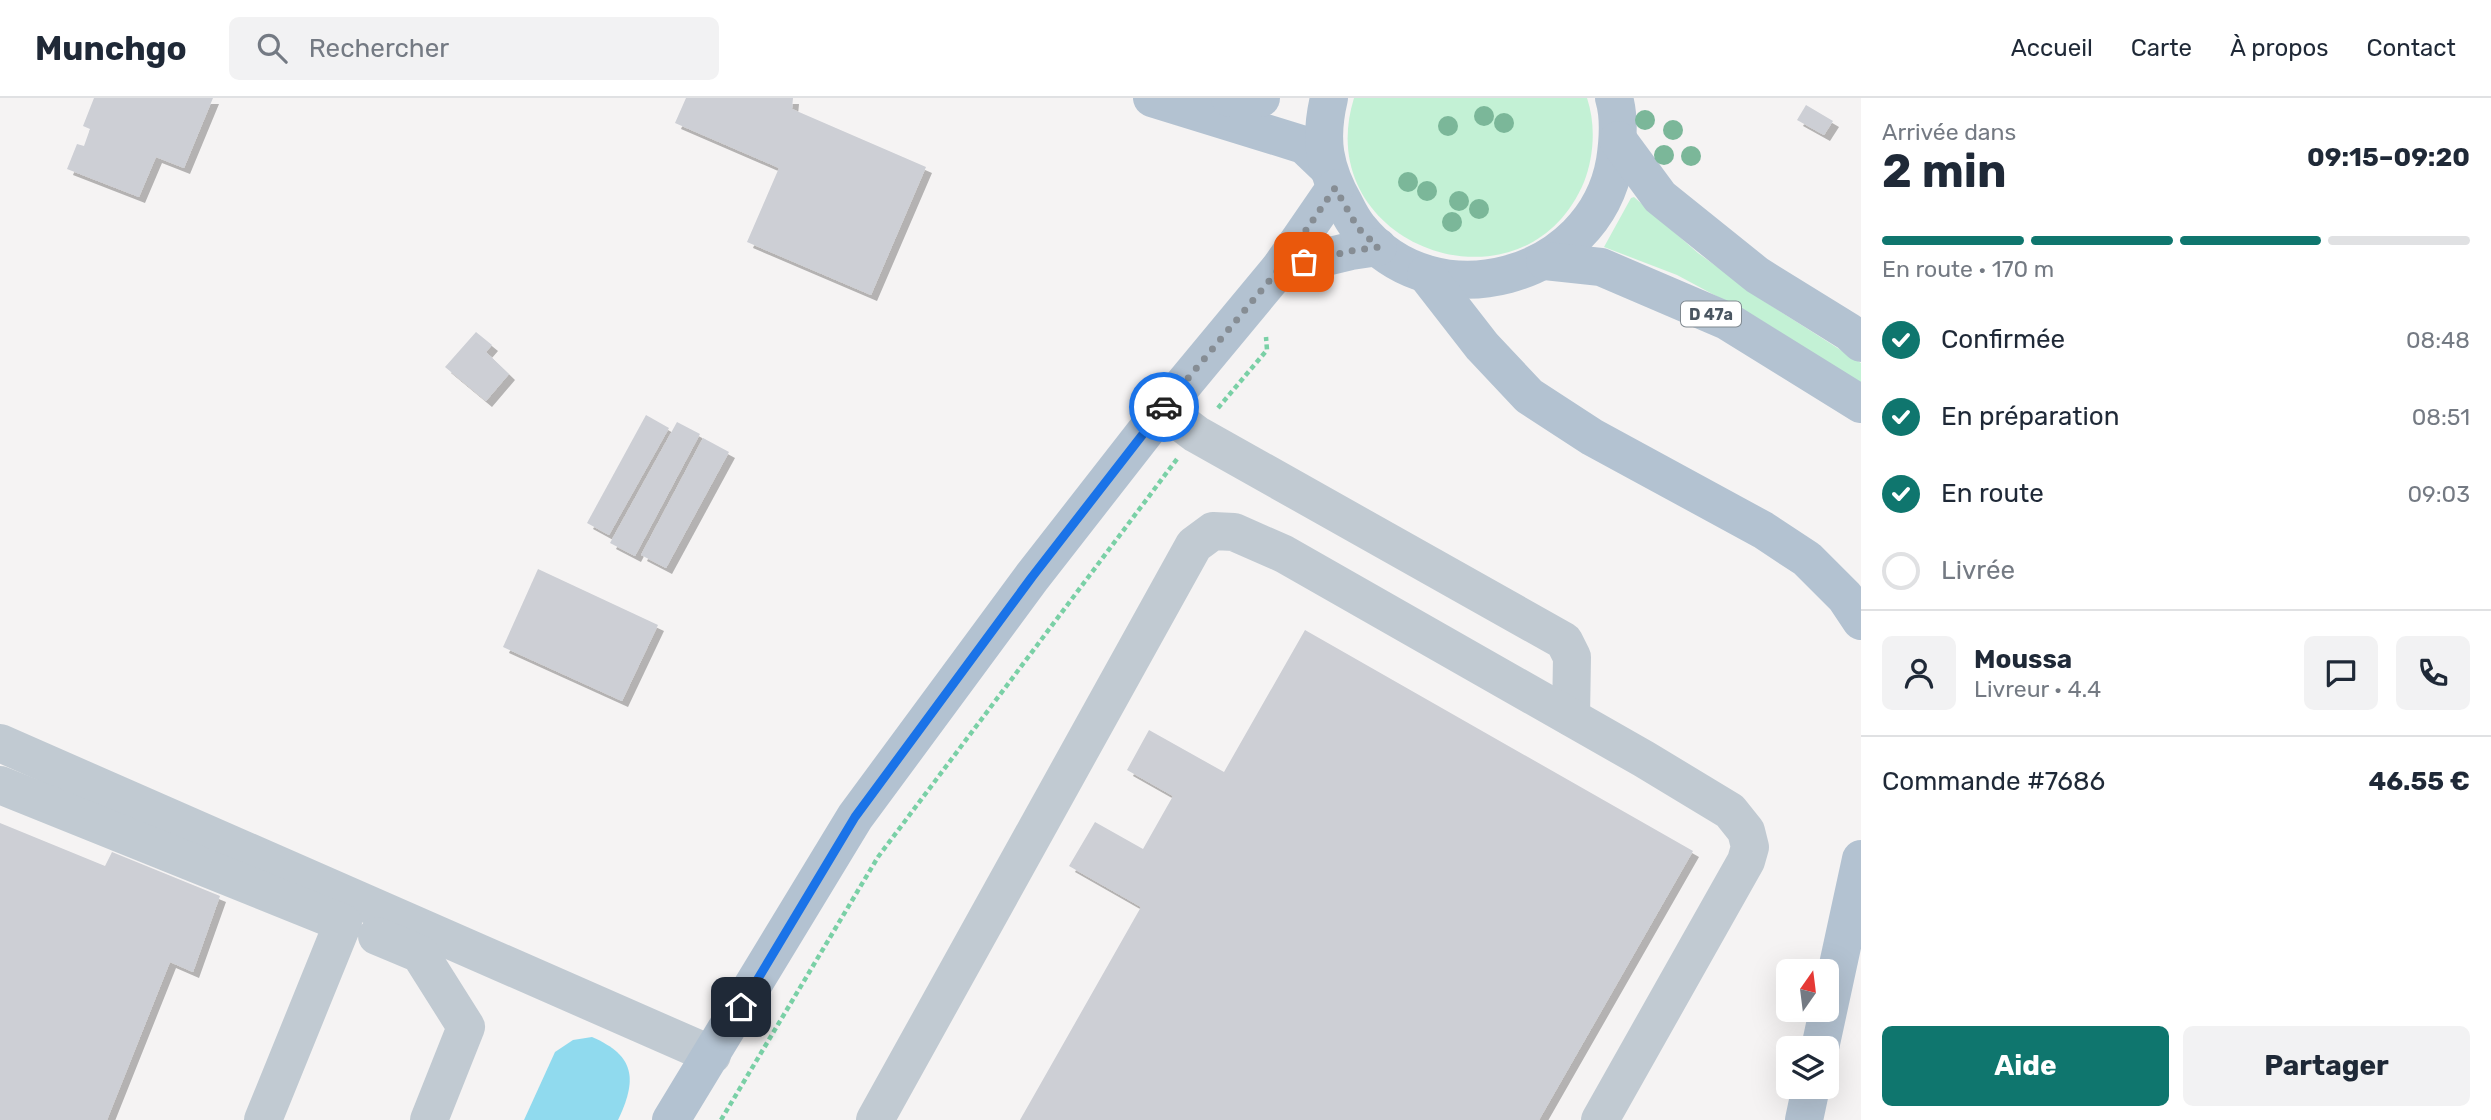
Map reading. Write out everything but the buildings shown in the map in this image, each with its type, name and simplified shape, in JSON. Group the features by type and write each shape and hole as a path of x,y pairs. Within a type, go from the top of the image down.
{"main road":[{"path":"1152,98 1304,145 1331,177 1358,228 1378,247 1401,263 1426,274 1467,281 1507,276 1545,261 1575,239 1597,210 1612,176 1618,140 1614,98"},
{"path":"1230,98 1261,98"},
{"path":"671,1120 855,817 1032,577 1163,409 1280,268 1331,177 1325,123 1329,98"},
{"path":"1618,140 1660,197 1757,275 1857,337"},
{"path":"1280,268 1378,247"},
{"name":"D 47a","path":"1545,261 1601,267 1727,321 1861,404"},
{"path":"1426,274 1482,346 1530,396 1592,437 1763,530 1807,559 1845,597 1861,621"},
{"path":"1823,1036 1861,859"},
{"path":"1804,1120 1808,1099"}],"lane":[{"path":"1163,409 1196,434 1564,641 1572,657 1571,717"},
{"path":"875,1120 1194,545 1213,531 1234,532 1284,554 1730,811 1746,831 1750,847 1746,861 1600,1120"},
{"path":"0,743 712,1055"},
{"path":"0,785 420,954 466,1027 429,1120"},
{"path":"262,1120 344,923"}],"path":[{"path":"722,1120 878,857 1196,434 1267,350 1266,326 1247,306"}],"green space":[{"path":"1354,98 1587,98 1593,140 1584,182 1555,225 1516,250 1473,257 1429,249 1391,227 1362,194 1348,150"},
{"path":"1634,197 1698,253 1767,303 1861,363 1861,383 1759,319 1677,275 1604,247"}],"water":[{"path":"592,1037 617,1052 629,1071 628,1093 618,1120 524,1120 555,1052 573,1040"}],"way so far":[{"path":"1164,407 1280,268 1335,188 1358,228 1378,247 1304,262"}],"route":[{"path":"741,1007 855,817 1032,577 1164,407"}]}
